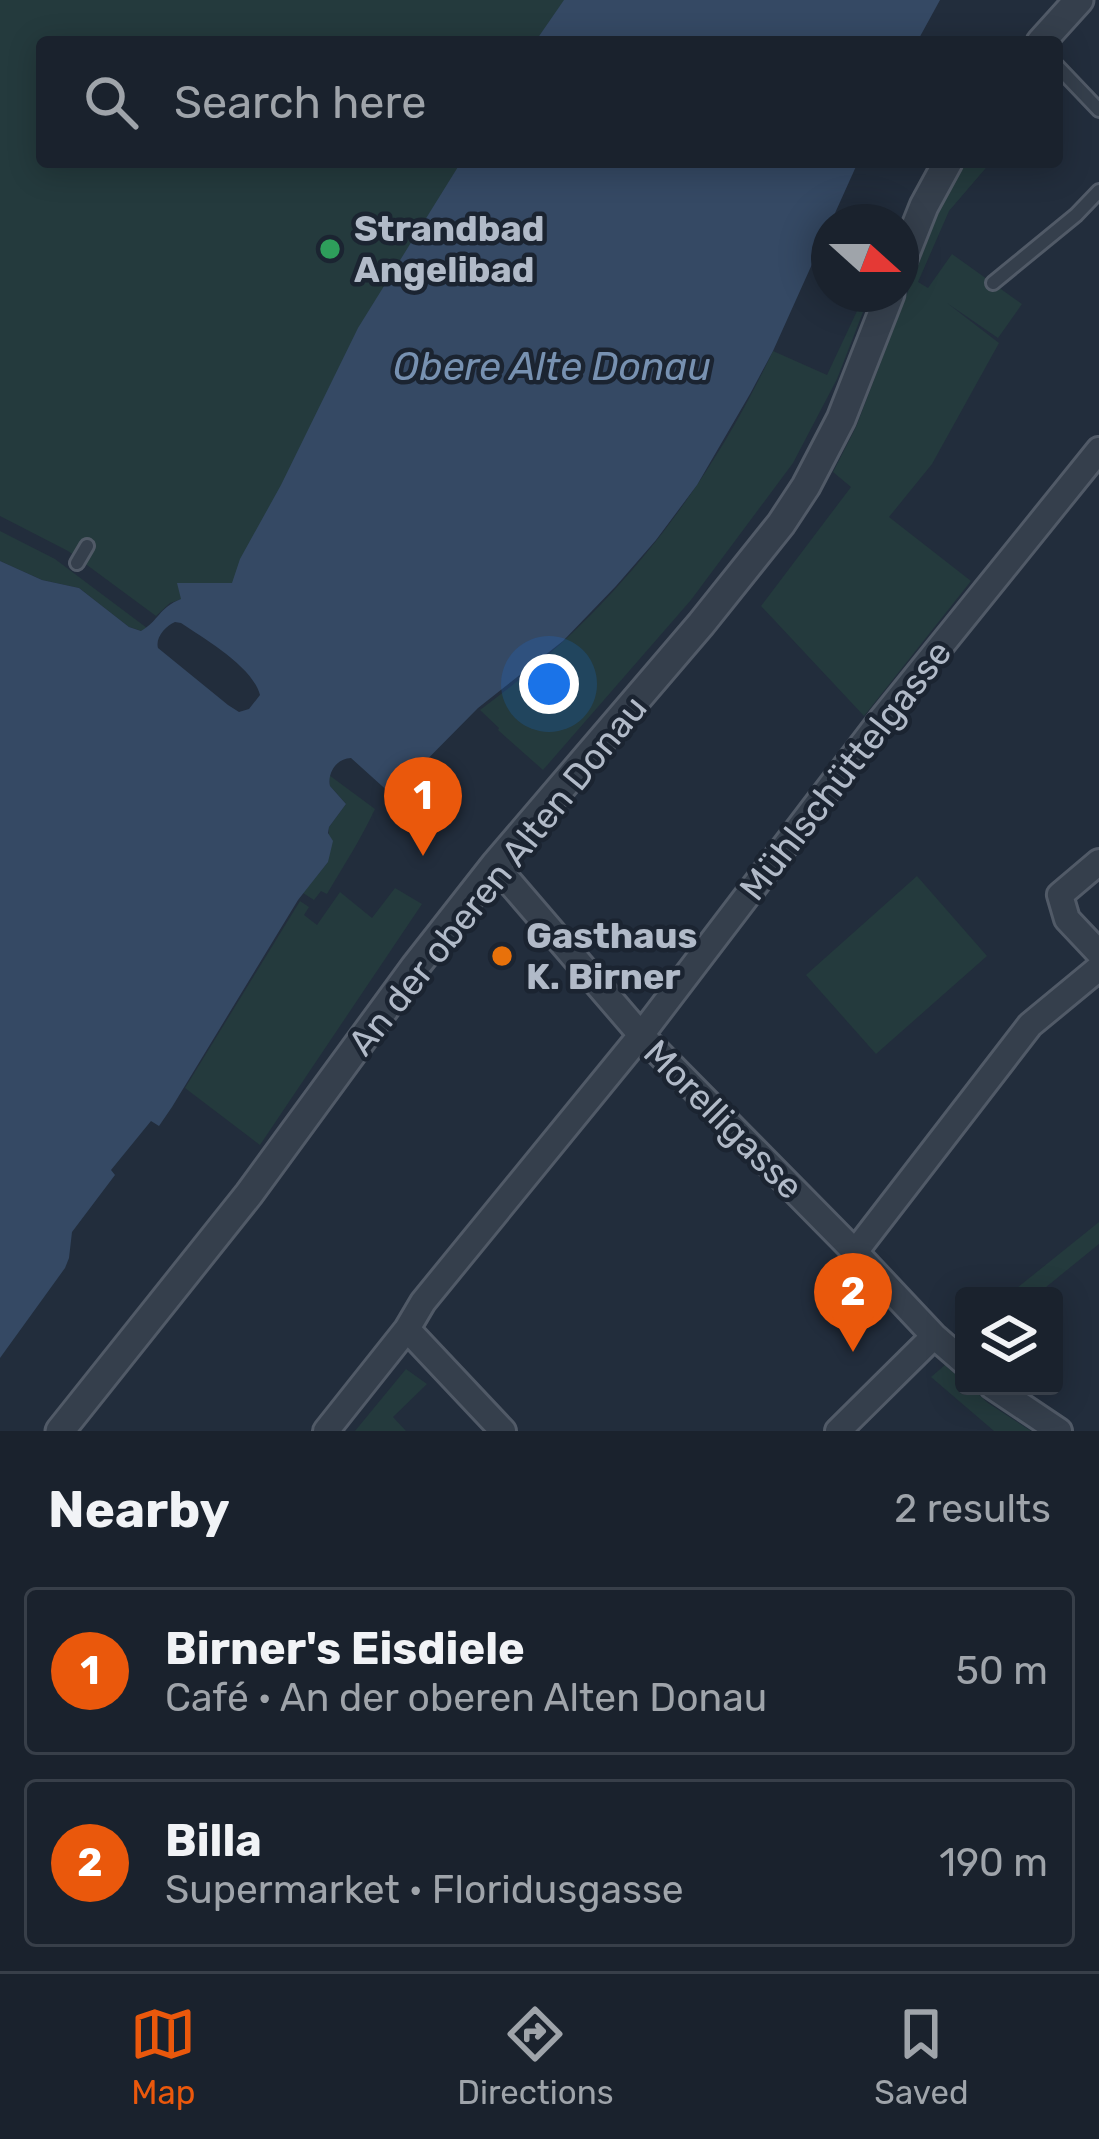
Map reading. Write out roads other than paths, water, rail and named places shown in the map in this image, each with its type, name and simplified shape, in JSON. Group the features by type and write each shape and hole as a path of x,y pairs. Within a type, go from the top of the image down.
{"street":[{"path":"1046,36 1078,0"},
{"path":"919,219 945,168"},
{"name":"An der oberen Alten Donau","path":"60,1431 249,1194 495,865 781,524 841,419 883,312"},
{"name":"Mühlschüttelgasse","path":"326,1431 423,1302 641,1036 881,720 1099,449"},
{"path":"1099,862 1060,896 1067,919 1099,952"},
{"name":"Morelligasse","path":"495,865 641,1036 955,1354"},
{"path":"855,1252 1030,1025 1099,968"},
{"path":"407,1329 503,1431"},
{"path":"838,1431 934,1336"},
{"path":"1005,1395 1059,1431"}],"lane":[{"path":"1063,72 1099,110"},
{"path":"993,283 1099,191"},
{"path":"77,563 87,546"}],"water":[{"path":"564,0 940,0 920,36 539,36"},
{"name":"Obere Alte Donau","path":"457,168 855,168 839,204 811,204 811,267 750,394 697,485 616,586 563,641 478,708 392,795 351,758 334,767 330,786 346,804 329,827 333,841 328,862 298,900 159,1126 151,1121 111,1170 115,1175 72,1232 65,1268 0,1358 0,561 42,580 79,588 141,631 181,599 177,583 232,583 358,328","holes":["181,623 248,674 260,695 249,709 239,712 158,648 158,640 165,629"]}],"place":[{"name":"Strandbad Angelibad","path":"330,249"},
{"name":"Birner's Eisdiele","path":"423,856"},
{"name":"Gasthaus K. Birner","path":"502,956"},
{"name":"Billa","path":"853,1352"}]}
